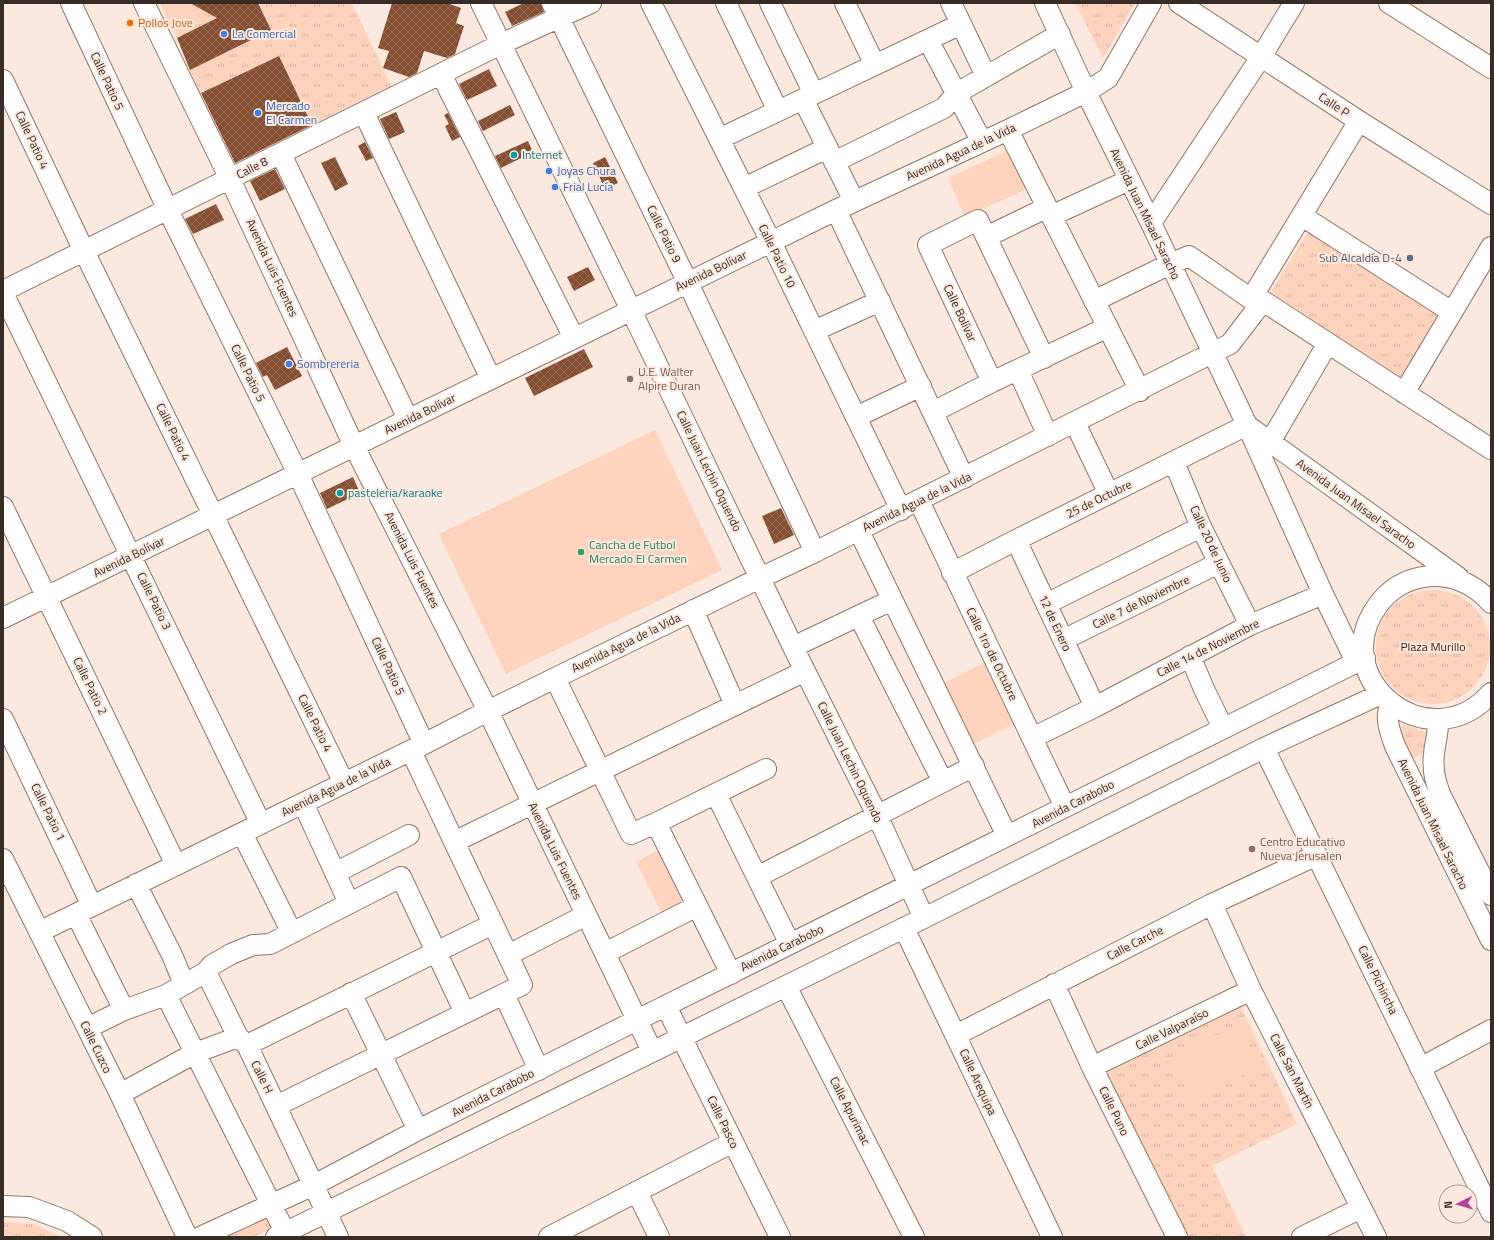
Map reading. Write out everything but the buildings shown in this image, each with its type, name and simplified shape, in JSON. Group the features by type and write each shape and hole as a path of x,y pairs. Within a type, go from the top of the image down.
{"street":[{"name":"Calle Patio 5","path":"71,3 168,210 298,474 418,747 454,842 522,985 504,994"},
{"name":"Avenida Luis Fuentes","path":"144,3 230,179 354,446 488,710 652,1051"},
{"name":"Calle Juan Lechin Oquendo","path":"481,3 793,647 877,815 924,918"},
{"name":"Calle 8","path":"3,292 501,44 555,10 591,3"},
{"name":"Calle Patio 10","path":"651,3 771,242 901,510"},
{"path":"726,3 778,111"},
{"path":"770,3 831,155 845,206 880,301 964,478"},
{"path":"845,3 875,65"},
{"path":"951,3 986,76"},
{"name":"Avenida Juan Misael Saracho","path":"1045,3 1086,92 1151,223 1247,425 1323,594 1360,660"},
{"name":"Avenida Agua de la Vida","path":"845,206 1008,130 1086,92 1108,78 1151,3"},
{"name":"Calle P","path":"1179,3 1359,121 1491,204"},
{"path":"1151,223 1261,57 1294,3"},
{"path":"1389,3 1491,68"},
{"name":"Calle Patio 9","path":"555,10 688,282 815,552"},
{"path":"719,139 961,24"},
{"path":"744,188 831,155 944,108 956,93 1060,34"},
{"path":"928,40 982,142"},
{"path":"441,74 574,338"},
{"name":"Calle Patio 4","path":"3,80 84,251 344,783"},
{"path":"364,113 491,379"},
{"name":"Avenida Agua de la Vida","path":"39,932 418,747 488,710 901,510 1140,391 1230,344 1257,300 1302,216 1359,121"},
{"path":"1008,130 1140,391"},
{"path":"281,154 408,419"},
{"path":"1044,358 986,237 1130,180"},
{"name":"Avenida Bolívar","path":"3,618 845,206"},
{"path":"1302,216 1452,312"},
{"name":"Calle Bolívar","path":"986,237 978,220 928,245 992,382"},
{"path":"1404,393 1491,246"},
{"path":"1094,301 1189,256 1257,300 1328,343 1491,449"},
{"name":"Calle Patio 3","path":"3,292 261,824"},
{"path":"814,331 880,301"},
{"path":"933,412 992,382 1108,327"},
{"path":"1270,442 1328,343"},
{"path":"1018,370 1048,436"},
{"path":"856,417 921,386"},
{"path":"1075,423 1109,494"},
{"name":"Avenida Juan Misael Saracho","path":"1247,425 1466,583"},
{"name":"25 de Octubre","path":"952,573 1247,425"},
{"name":"Calle 20 de Junio","path":"1174,462 1201,526 1250,625"},
{"name":"Calle 1ro de Octubre","path":"919,501 952,573 1066,807"},
{"name":"Calle Patio 2","path":"3,507 176,865"},
{"path":"1046,604 1201,526"},
{"path":"859,530 1007,836"},
{"name":"12 de Enero","path":"1016,540 1095,707"},
{"name":"Calle 7 de Noviembre","path":"1062,640 1219,563"},
{"path":"1489,597 1466,583 1451,578 1428,576 1413,579 1399,586 1381,600 1369,620 1360,660 1372,681 1386,699 1413,716 1438,719 1453,717 1468,712 1481,703 1491,692"},
{"name":"Calle 14 de Noviembre","path":"1032,738 1095,707 1250,625 1323,594"},
{"path":"793,647 892,600"},
{"path":"694,610 734,705"},
{"path":"859,616 942,782"},
{"path":"1190,656 1223,728"},
{"name":"Avenida Carabobo","path":"200,1237 314,1185 418,1130 637,1020 909,886 1360,660"},
{"path":"454,842 805,671"},
{"path":"555,678 631,834 656,824 766,769"},
{"path":"166,995 272,1204 281,1235 904,928 1264,748 1386,699"},
{"name":"Avenida Juan Misael Saracho","path":"1386,699 1387,719 1394,746 1491,940"},
{"name":"Calle Patio 1","path":"3,719 84,910 124,1010"},
{"name":"Avenida Juan Misael Saracho","path":"1438,719 1433,770 1436,782 1491,895"},
{"name":"Calle Pichincha","path":"1264,748 1491,1212"},
{"path":"757,877 974,766"},
{"path":"716,794 790,944"},
{"path":"303,803 349,903"},
{"path":"656,824 731,974"},
{"path":"242,833 292,933"},
{"path":"335,873 409,835"},
{"name":"Calle Carche","path":"956,1035 1212,904 1317,855"},
{"name":"Calle Cuzco","path":"3,859 120,1094 187,1237"},
{"path":"87,1028 124,1010 166,995 206,972 212,965 231,954 253,945 270,944 401,877 464,1013"},
{"path":"136,884 172,955 184,984"},
{"name":"Calle San Martín","path":"1212,904 1251,990 1376,1237"},
{"path":"605,954 697,906"},
{"path":"508,955 586,915"},
{"path":"120,1094 195,1053 242,1041 351,993 493,924"},
{"name":"Calle Arequipa","path":"904,928 956,1035 1044,1234"},
{"name":"Calle H","path":"206,972 276,1106 338,1237"},
{"name":"Calle Puno","path":"1054,984 1092,1067 1177,1237"},
{"name":"Calle Apurimac","path":"786,986 914,1237"},
{"name":"Calle Valparaíso","path":"1092,1067 1251,990"},
{"path":"351,993 418,1130"},
{"path":"276,1106 504,994 539,1070"},
{"name":"Calle Pasco","path":"666,1006 780,1237"},
{"path":"1420,1068 1491,1030"},
{"path":"549,1237 733,1142"},
{"path":"637,1192 659,1237"},
{"path":"3,1206 29,1207 67,1221 92,1237"},
{"path":"1302,1237 1361,1208"}],"green space":[{"path":"160,3 248,3 177,38"},
{"path":"163,3 195,3 204,22 179,35"},
{"path":"258,3 352,3 394,92 315,132 279,56 200,93 190,70 270,30"},
{"path":"1075,3 1135,3 1103,58"},
{"path":"1011,149 1029,188 965,217 948,178"},
{"path":"1308,232 1442,315 1403,378 1269,295"},
{"name":"Cancha de Futbol Mercado El Carmen","path":"655,430 722,570 506,674 439,534"},
{"name":"Plaza Murillo","path":"1433,590 1455,595 1473,607 1485,625 1490,647 1485,669 1473,687 1455,699 1433,704 1411,699 1393,687 1381,669 1376,647 1381,625 1393,607 1411,595"},
{"path":"986,662 1016,723 970,746 940,685"},
{"path":"1403,724 1427,733 1429,741 1425,752 1413,758 1407,756 1398,731"},
{"path":"660,849 689,905 664,918 636,862"},
{"path":"1241,1007 1297,1124 1212,1166 1246,1237 1185,1237 1106,1073"},
{"path":"1239,1024 1260,1067 1193,1101 1171,1058"},
{"path":"265,1213 272,1228 254,1237 217,1237"},
{"path":"3,1222 33,1224 61,1237 3,1237"}],"place":[{"name":"Pollos Jove","path":"130,23"},
{"name":"La Comercial","path":"224,34"},
{"name":"Mercado El Carmen","path":"258,113"},
{"name":"Internet","path":"514,155"},
{"name":"Joyas Chura","path":"549,171"},
{"name":"Frial Lucía","path":"555,187"},
{"name":"Sub Alcaldía D-4","path":"1410,258"},
{"name":"Sombrereria","path":"289,364"},
{"name":"U.E. Walter Alpire Duran","path":"630,379"},
{"name":"pasteleria/karaoke","path":"340,493"},
{"name":"Cancha de Futbol Mercado El Carmen","path":"581,552"},
{"name":"Centro Educativo Nueva Jerusalen","path":"1252,849"}]}
